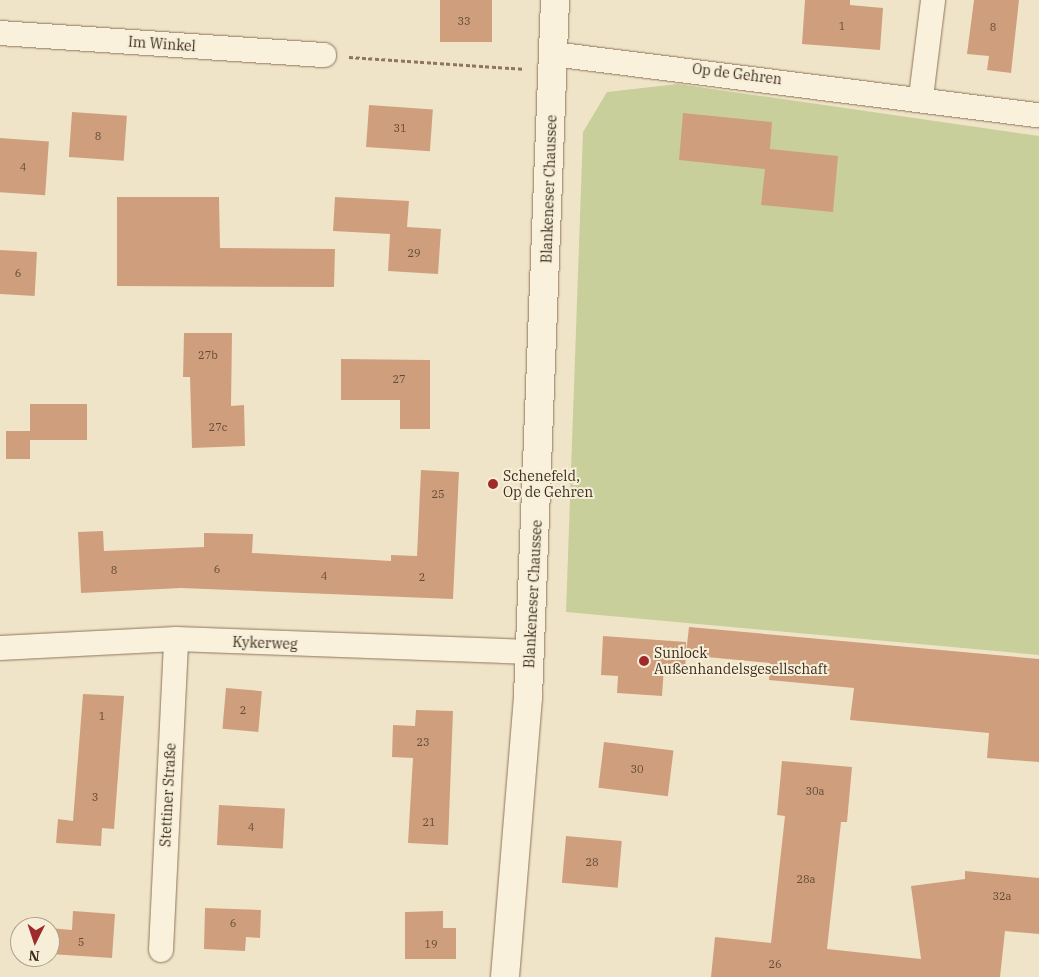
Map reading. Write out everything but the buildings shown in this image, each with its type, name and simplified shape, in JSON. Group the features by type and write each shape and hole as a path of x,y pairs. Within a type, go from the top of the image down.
{"main road":[{"name":"Blankeneser Chaussee","path":"505,977 530,652 555,0"}],"street":[{"path":"921,97 933,0"},
{"name":"Im Winkel","path":"0,34 324,55"},
{"name":"Op de Gehren","path":"553,54 921,97 1039,115"},
{"name":"Kykerweg","path":"0,648 176,640 530,652"},
{"name":"Stettiner Straße","path":"161,950 176,640"}],"path":[{"path":"324,55 531,70"}],"green space":[{"path":"678,84 1039,136 1039,655 566,612 583,132 607,92"}],"place":[{"name":"Schenefeld, Op de Gehren","path":"493,484"},
{"name":"Sunlock Außenhandelsgesellschaft","path":"644,661"}]}
